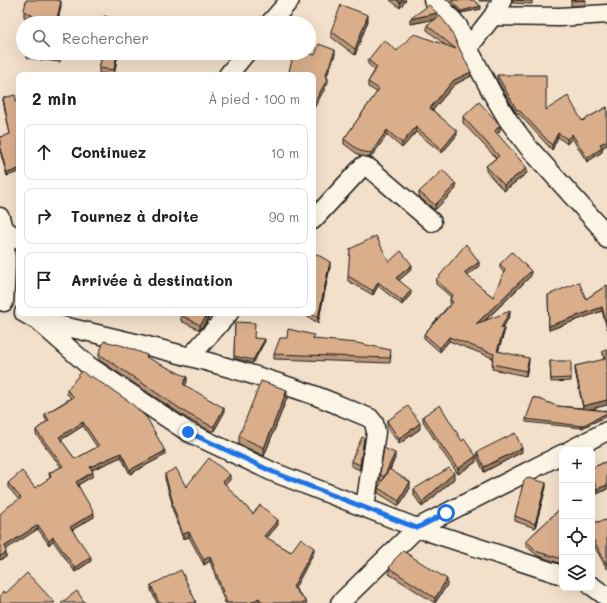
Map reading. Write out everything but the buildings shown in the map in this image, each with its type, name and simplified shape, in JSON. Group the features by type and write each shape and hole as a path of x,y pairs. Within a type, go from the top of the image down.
{"street":[{"path":"276,16 290,0"},
{"path":"433,0 458,26 468,48 508,120 529,148 602,229 607,240"},
{"path":"468,48 493,16 502,0"},
{"path":"493,16 560,17 607,14"},
{"path":"230,72 240,60"},
{"path":"316,217 363,166 369,168 432,222"},
{"path":"1,222 16,237"},
{"path":"1,222 6,256 8,307"},
{"path":"8,307 16,292"},
{"path":"190,357 226,316"},
{"path":"31,317 128,340 248,373 310,393 370,418 374,424 376,432 365,507"},
{"path":"31,317 89,366 188,432 273,472 417,528 559,574"},
{"path":"576,447 607,431"},
{"path":"340,603 417,528 559,456"},
{"path":"595,581 607,578"},
{"path":"595,588 607,596"}],"route":[{"path":"188,432 273,472 417,528 446,513"}]}
